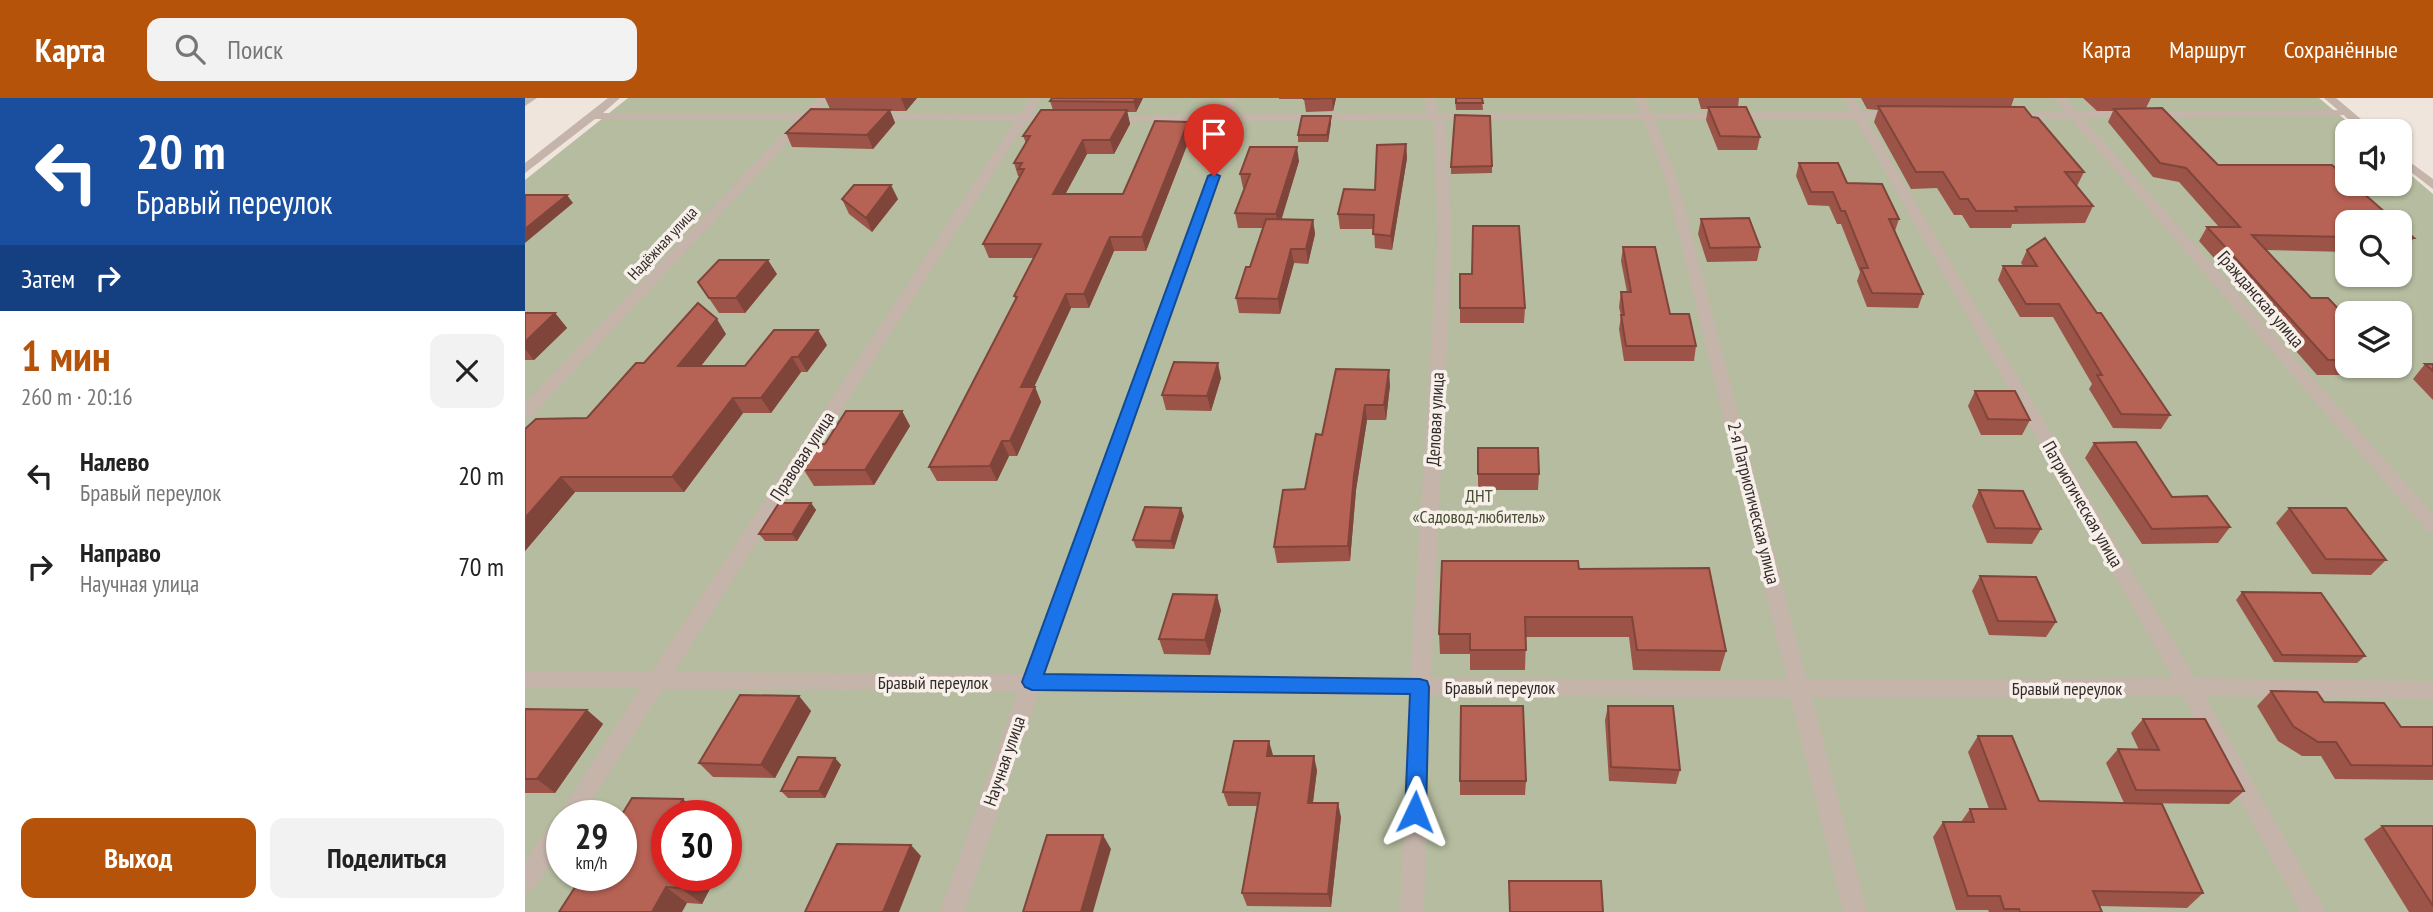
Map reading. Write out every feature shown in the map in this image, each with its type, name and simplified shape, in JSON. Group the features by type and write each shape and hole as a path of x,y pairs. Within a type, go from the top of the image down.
{"street":[{"path":"525,169 615,98"},
{"name":"Надёжная улица","path":"525,413 824,98"},
{"name":"Правовая улица","path":"579,800 1036,98"},
{"name":"Научная улица","path":"952,912 1232,126 1225,111 1230,98"},
{"name":"Деловая улица","path":"1412,912 1420,687 1445,239 1440,124 1430,110 1430,98"},
{"name":"Патриотическая улица","path":"1849,98 2189,687 2314,912"},
{"name":"Гражданская улица","path":"2059,98 2433,526"},
{"path":"2329,98 2354,119"},
{"path":"1092,118 1435,117 1642,106 1913,115"},
{"name":"2-я Патриотическая улица","path":"1642,106 1672,181 1855,912"},
{"path":"1994,116 2346,112"},
{"path":"591,116 834,116"},
{"path":"861,116 1065,118"},
{"path":"2412,168 2433,185"},
{"name":"Бравый переулок","path":"525,679 1420,687 2189,687 2433,690"},
{"path":"525,882 546,850"}],"lane":[{"path":"525,103 533,98"}],"green space":[{"name":"ДНТ «Садовод-любитель»","path":"628,98 2319,98 2344,119 2335,119 2335,196 2412,196 2412,176 2433,194 2433,912 525,912 525,180"}],"building":[{"path":"1052,98 1135,98 1134,102 1050,101"},
{"path":"1456,98 1482,98 1483,103 1456,103"},
{"path":"1878,106 2024,107 2032,117 2038,118 2084,172 2065,172 2093,206 2015,207 2017,211 1976,211 1968,199 1960,199 1943,172 1916,172"},
{"path":"1708,107 1746,107 1760,137 1720,136"},
{"path":"2162,108 2218,165 2332,165 2335,168 2335,196 2367,196 2382,210 2335,210 2335,237 2252,235 2311,298 2328,298 2335,305 2335,360 2328,360 2207,227 2240,227 2186,168 2160,163 2114,109"},
{"path":"811,109 890,110 867,135 786,133"},
{"path":"1041,110 1127,110 1110,140 1083,140 1053,194 1123,194 1155,121 1188,122 1142,237 1110,237 1084,294 1066,294 1021,387 1035,387 1010,441 1002,441 990,466 929,467 1017,297 1014,296 1041,244 983,244 1024,169 1018,169 1022,163 1014,163 1030,136 1023,136"},
{"path":"1455,115 1490,116 1492,166 1451,167"},
{"path":"1302,116 1331,116 1327,135 1298,135"},
{"path":"1406,144 1391,236 1373,234 1374,215 1338,214 1344,189 1375,190 1377,145"},
{"path":"1250,147 1297,147 1276,214 1235,213 1250,174 1240,174"},
{"path":"1799,163 1838,163 1847,183 1882,184 1899,219 1889,219 1923,294 1872,293 1861,268 1868,268 1845,211 1841,211 1833,192 1811,192"},
{"path":"854,185 891,185 866,218 842,199"},
{"path":"525,195 567,195 525,229"},
{"path":"1749,218 1760,247 1710,248 1701,219"},
{"path":"1266,219 1313,220 1306,249 1291,249 1278,299 1236,298 1246,267 1250,267"},
{"path":"1473,226 1519,226 1525,308 1460,308 1460,274 1472,274"},
{"path":"2045,238 2097,313 2101,313 2170,415 2121,414 2097,375 2102,375 2059,304 2026,304 2003,266 2037,266 2027,250"},
{"path":"1623,247 1655,247 1670,314 1689,314 1696,346 1626,346 1621,315 1624,315 1621,292 1631,292"},
{"path":"719,260 768,260 736,298 709,298 698,282"},
{"path":"698,303 717,319 678,366 745,366 774,330 818,330 798,357 792,357 761,398 733,398 672,477 561,477 525,518 525,429 536,419 587,418 636,363 644,363"},
{"path":"525,313 555,313 525,342"},
{"path":"1174,362 1218,363 1207,396 1162,395"},
{"path":"1336,369 1389,370 1384,405 1365,405 1354,475 1348,546 1274,547 1283,490 1305,489 1316,434 1322,435"},
{"path":"1975,391 2015,391 2030,420 1988,419"},
{"path":"846,411 902,411 865,470 804,470 820,444 825,444"},
{"path":"2136,442 2172,497 2207,496 2230,527 2152,529 2094,443"},
{"path":"1478,448 1538,448 1539,474 1478,474"},
{"path":"1979,490 2023,491 2041,529 1995,528"},
{"path":"779,503 811,503 792,534 759,534"},
{"path":"1145,507 1181,508 1171,541 1133,540"},
{"path":"2289,508 2346,508 2386,560 2326,559"},
{"path":"1442,561 1578,561 1579,569 1709,568 1726,651 1637,650 1632,617 1525,617 1526,650 1470,650 1470,634 1439,634"},
{"path":"1980,576 2036,577 2056,622 1998,621"},
{"path":"2242,592 2321,593 2365,656 2282,655"},
{"path":"1173,594 1217,595 1205,640 1159,639"},
{"path":"2271,691 2317,692 2324,702 2384,703 2401,727 2433,727 2433,766 2351,765 2336,742 2318,742 2293,726"},
{"path":"740,695 799,696 761,765 699,763"},
{"path":"1461,706 1523,706 1526,781 1460,781"},
{"path":"1608,706 1673,706 1680,770 1611,767"},
{"path":"525,709 587,710 537,779 525,779"},
{"path":"2143,719 2205,719 2244,791 2136,790 2118,749 2159,750"},
{"path":"1978,736 2012,736 2039,801 2162,804 2203,893 2093,891 2102,912 2020,912 2019,909 2004,909 2000,896 1968,896 1943,822 1974,822 1970,809 2006,809"},
{"path":"1234,741 1269,741 1267,756 1314,756 1308,803 1338,803 1328,894 1242,893 1260,793 1223,792"},
{"path":"798,757 835,758 819,791 781,791"},
{"path":"683,799 651,800 651,891 664,891 652,912 559,912 573,891 637,891 637,800 631,800"},
{"path":"2382,826 2433,826 2433,906"},
{"path":"1047,835 1103,835 1081,912 1023,912"},
{"path":"837,844 911,845 883,912 805,912"},
{"path":"1509,881 1601,881 1603,912 1510,912"}],"route":[{"path":"1214,176 1032,682 1420,687 1415,812"}]}
